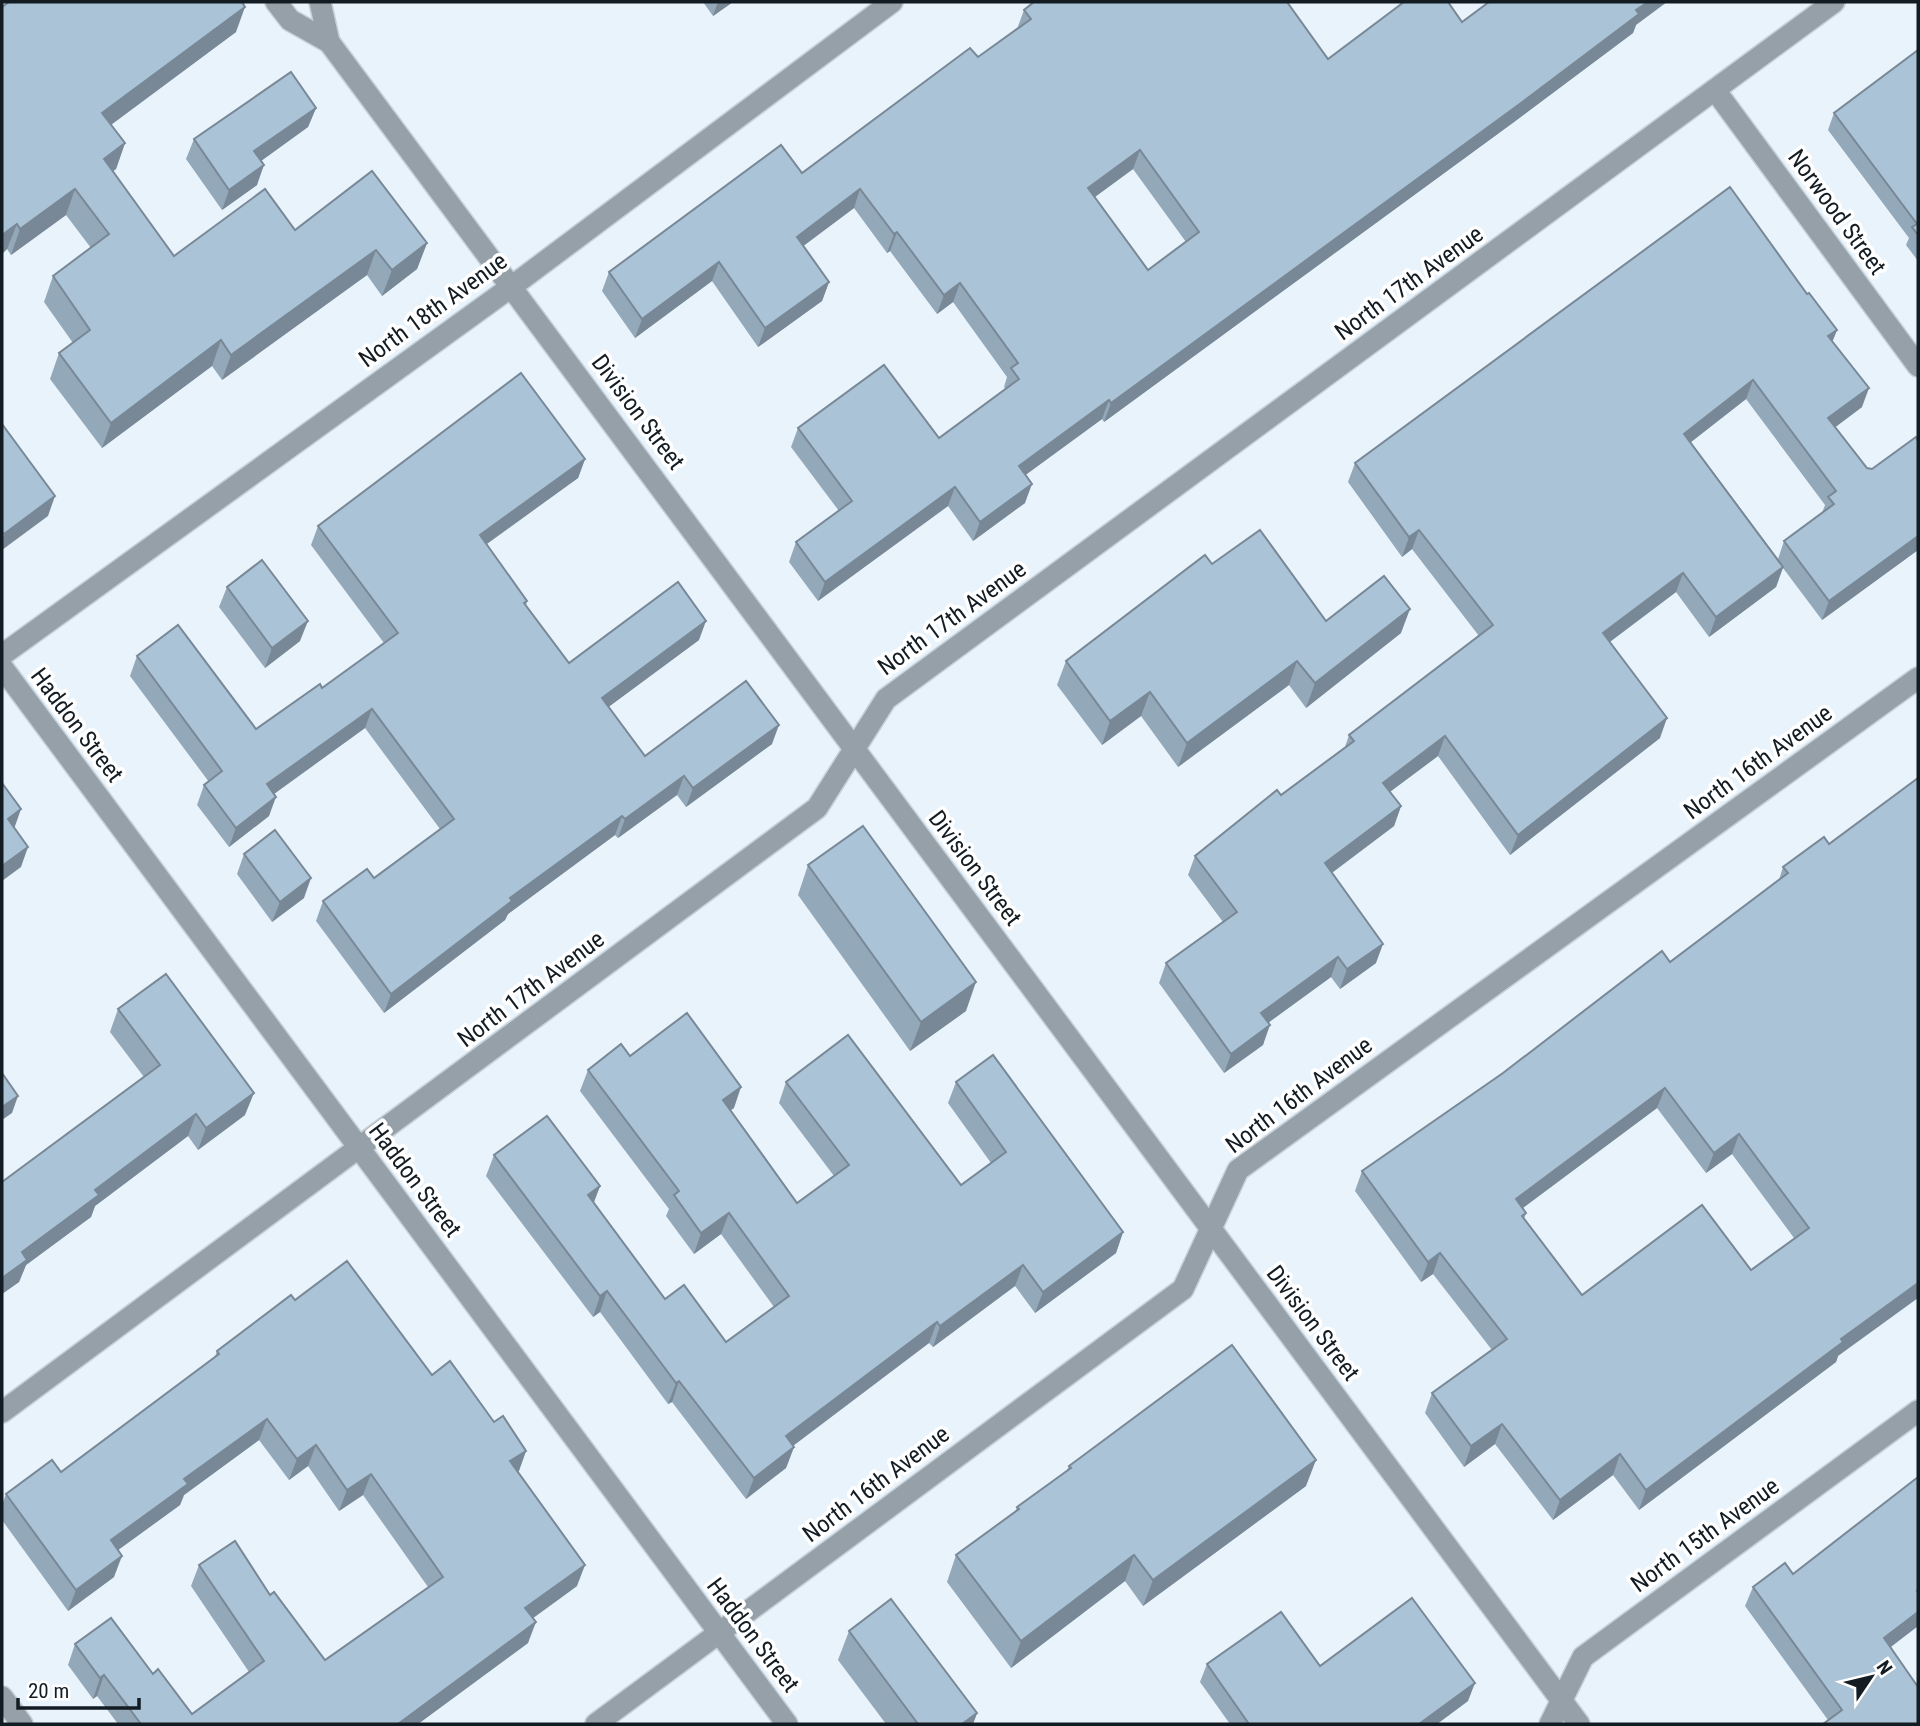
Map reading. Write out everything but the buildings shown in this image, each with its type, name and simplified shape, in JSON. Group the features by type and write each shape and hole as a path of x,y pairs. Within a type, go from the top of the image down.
{"street":[{"name":"Division Street","path":"276,2 290,20 330,42"},
{"name":"Division Street","path":"320,2 330,42 1579,1724"},
{"name":"North 18th Avenue","path":"2,655 511,286 892,2"},
{"name":"North 17th Avenue","path":"2,1412 817,808 886,699 1835,2"},
{"name":"Norwood Street","path":"1714,90 1918,366"},
{"name":"Haddon Street","path":"2,667 787,1724"},
{"name":"North 16th Avenue","path":"596,1724 1183,1289 1238,1170 1918,678"},
{"name":"North 15th Avenue","path":"1550,1724 1583,1657 1918,1411"},
{"path":"2,1697 22,1724"}]}
